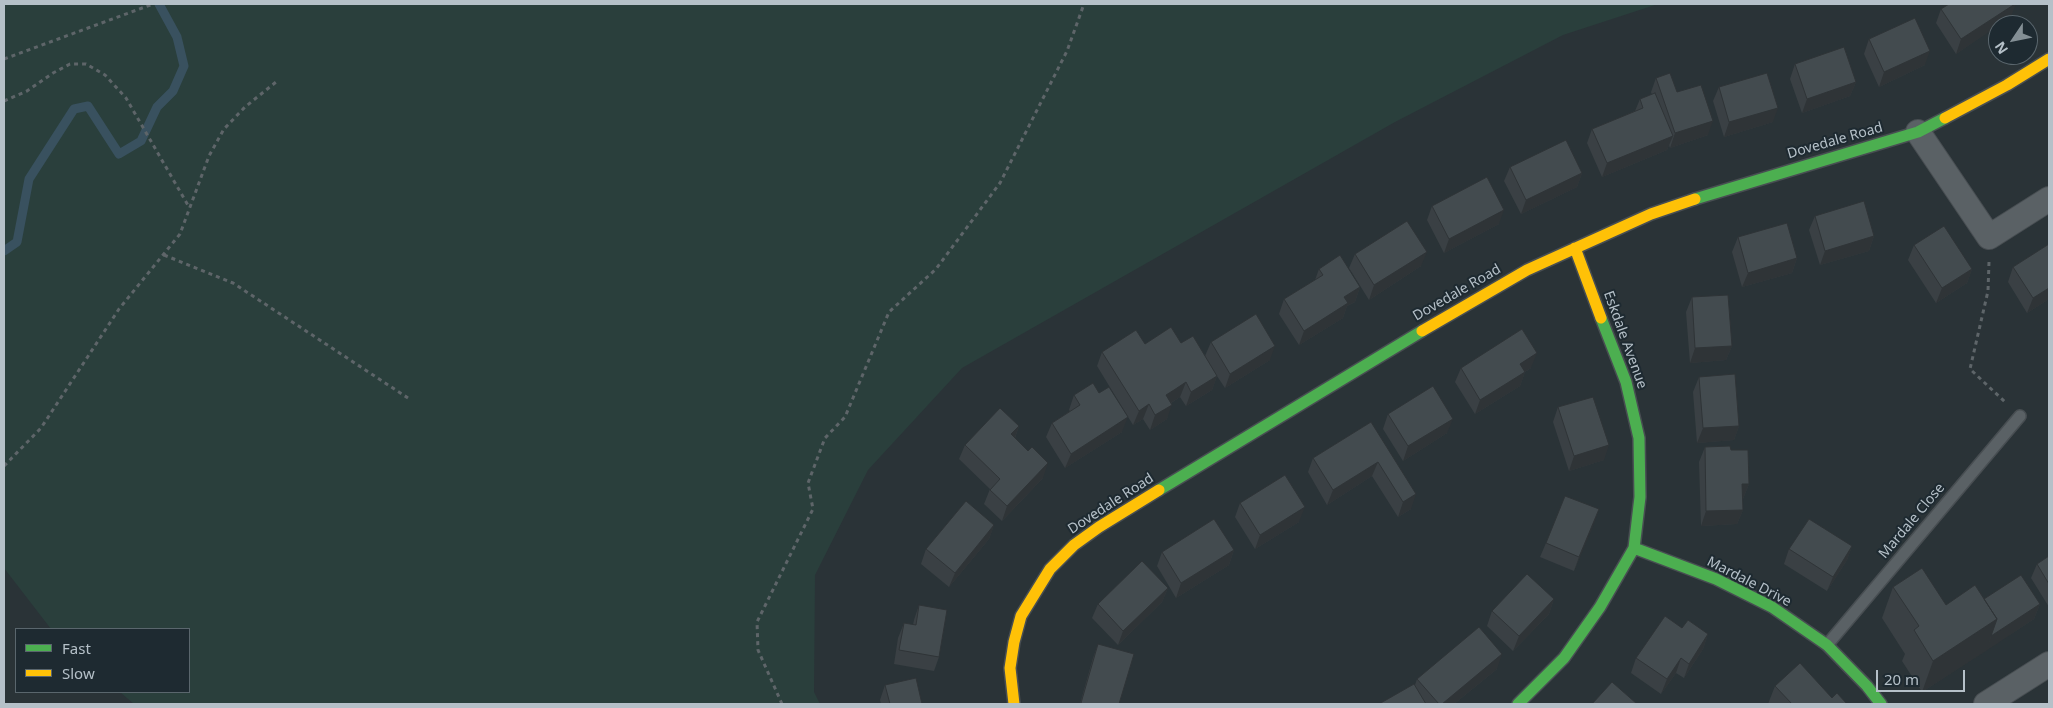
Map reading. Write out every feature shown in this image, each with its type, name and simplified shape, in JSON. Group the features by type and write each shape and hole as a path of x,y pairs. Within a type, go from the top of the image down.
{"street":[{"name":"Dovedale Road","path":"1014,704 1010,668 1021,616 1050,569 1074,545 1099,527 1476,298 1527,270 1651,214 1735,186 1918,132 2007,85 2049,59"},
{"path":"1918,132 1989,237 2049,199"},
{"name":"Eskdale Avenue","path":"1518,704 1564,658 1600,607 1634,548 1640,497 1639,438 1626,382 1575,248"},
{"name":"Mardale Drive","path":"1634,548 1716,579 1764,603 1827,645 1881,704"},
{"path":"1986,704 2049,664"}],"lane":[{"name":"Mardale Close","path":"1827,645 2020,416"}],"path":[{"path":"4,59 154,4"},
{"path":"782,704 758,650 757,622 812,509 808,483 825,438 845,417 889,312 936,268 1000,183 1067,52 1084,4"},
{"path":"4,101 27,91 70,64 86,64 105,75 126,98 190,208"},
{"path":"4,466 41,428 119,309 180,234 209,156 224,129 245,107 276,82"},
{"path":"1989,237 1988,291 1970,369 2020,416"},
{"path":"164,254 233,283 408,398"}],"green space":[{"path":"4,4 1658,4 1563,35 1395,122 962,368 868,470 815,575 814,692 820,704 134,704 121,693 190,693 190,628 50,628 4,568"}],"building":[{"path":"1949,4 2015,4 1998,15 1988,15 1988,22 1961,39 1941,9"},
{"path":"1915,18 1930,51 1884,72 1869,39"},
{"path":"1844,47 1856,82 1807,99 1795,64"},
{"path":"1670,73 1677,92 1701,85 1713,121 1675,133 1656,78"},
{"path":"1767,73 1778,108 1729,122 1719,87"},
{"path":"1655,93 1673,136 1607,163 1592,129 1643,108 1640,99"},
{"path":"1566,140 1582,173 1526,200 1510,167"},
{"path":"1487,177 1504,210 1449,239 1432,206"},
{"path":"1864,201 1874,236 1825,251 1815,216"},
{"path":"1407,221 1427,252 1374,285 1355,254"},
{"path":"1787,223 1797,258 1748,273 1738,237"},
{"path":"1944,226 1972,269 1942,288 1914,245"},
{"path":"2049,244 2049,288 2033,298 2013,267"},
{"path":"1340,255 1360,287 1344,297 1348,303 1304,331 1284,299 1323,275 1319,269"},
{"path":"1728,295 1732,346 1695,348 1692,297"},
{"path":"1256,314 1275,346 1230,374 1211,342"},
{"path":"1171,327 1181,343 1193,336 1217,376 1191,392 1186,382 1166,395 1172,405 1155,415 1149,404 1139,411 1102,352 1136,330 1145,344"},
{"path":"1522,329 1537,353 1520,364 1525,372 1480,400 1461,368"},
{"path":"1735,374 1739,426 1703,428 1699,377"},
{"path":"1093,383 1099,393 1109,387 1128,417 1071,454 1052,423 1080,405 1074,395"},
{"path":"1433,386 1453,419 1408,446 1388,414"},
{"path":"1593,397 1609,445 1574,456 1558,407"},
{"path":"1000,408 1019,426 1011,434 1028,451 1032,447 1048,463 1007,506 990,490 1000,479 965,445"},
{"path":"1371,422 1416,494 1403,502 1378,462 1333,490 1313,458"},
{"path":"1730,446 1731,450 1748,450 1749,484 1742,484 1743,510 1706,511 1705,447"},
{"path":"1285,475 1305,507 1260,535 1240,503"},
{"path":"1565,496 1599,509 1579,557 1546,543"},
{"path":"966,501 994,525 955,573 926,549"},
{"path":"1214,519 1234,550 1181,583 1162,552"},
{"path":"1809,519 1852,546 1833,577 1789,549"},
{"path":"2049,556 2049,584 2037,564"},
{"path":"1142,561 1168,588 1123,631 1098,604"},
{"path":"1922,568 1946,605 1975,585 1997,619 1933,661 1914,630 1919,626 1893,587"},
{"path":"1527,574 1554,599 1519,636 1492,611"},
{"path":"2021,575 2040,604 1991,636 1997,619 1984,599"},
{"path":"919,605 947,610 939,657 899,650 904,623 916,625"},
{"path":"1665,616 1682,628 1688,620 1708,634 1689,664 1681,658 1667,679 1636,658"},
{"path":"1479,627 1502,654 1442,704 1439,704 1417,679"},
{"path":"1098,644 1134,654 1119,704 1081,703"},
{"path":"1800,663 1832,698 1837,693 1847,704 1792,704 1775,686"},
{"path":"916,678 922,704 890,704 885,685"},
{"path":"1612,682 1637,704 1592,704"},
{"path":"1414,684 1426,704 1379,704"}],"waterway":[{"path":"4,251 17,242 29,179 74,109 88,106 119,154 141,141 157,107 173,91 184,66 177,37 159,4"}],"traffic: fast":[{"path":"1695,199 1918,132 1945,118"},
{"path":"1518,704 1564,658 1600,607 1634,548 1640,497 1639,438 1626,382 1601,318"},
{"path":"1159,490 1422,331"},
{"path":"1634,548 1716,579 1772,607 1827,645 1867,686 1881,704"}],"traffic: slow":[{"path":"1945,118 2007,85 2049,59"},
{"path":"1422,331 1527,270 1651,214 1695,199"},
{"path":"1575,248 1601,318"},
{"path":"1014,704 1010,668 1014,642 1021,616 1050,569 1074,545 1099,527 1159,490"}]}
